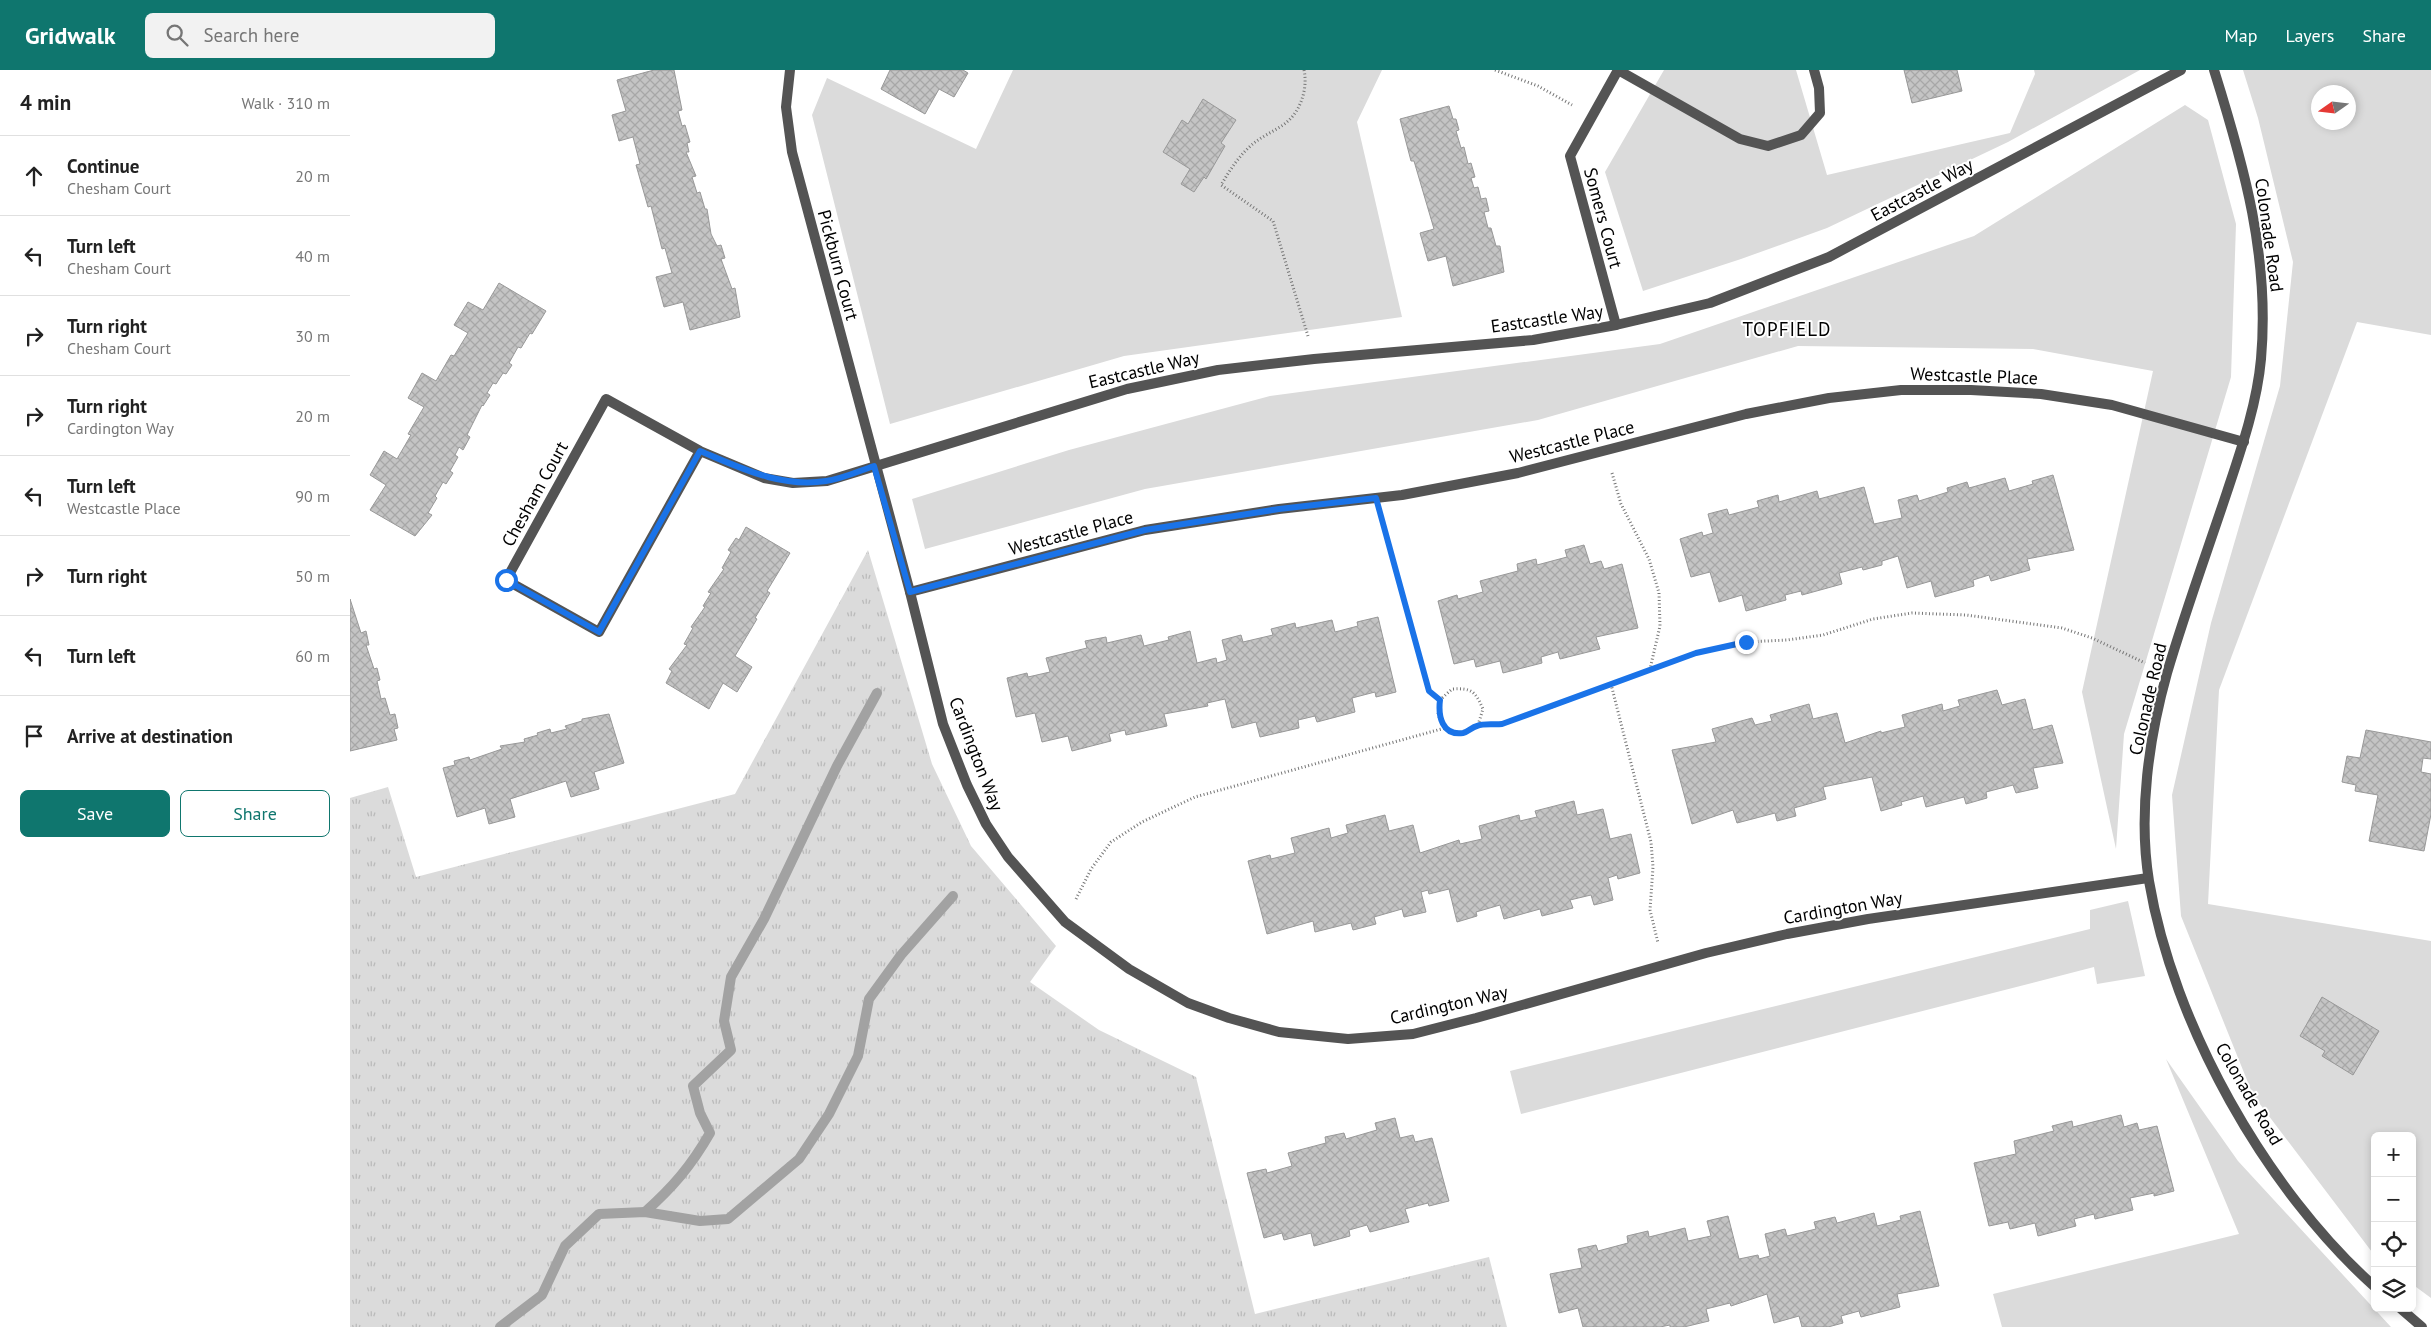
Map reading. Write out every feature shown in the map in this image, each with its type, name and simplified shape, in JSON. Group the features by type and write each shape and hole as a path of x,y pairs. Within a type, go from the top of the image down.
{"street":[{"name":"Pickburn Court","path":"790,70 786,107 792,152 874,466"},
{"name":"Somers Court","path":"1616,325 1570,156 1618,70 1740,139 1768,146 1800,135 1820,113 1819,88 1814,70"},
{"name":"Eastcastle Way","path":"874,466 1127,389 1218,370 1314,359 1533,340 1616,325 1710,303 1829,257 2181,70"},
{"name":"Colonade Road","path":"2214,70 2241,156 2255,222 2263,283 2261,361 2244,442 2167,673 2150,742 2145,804 2148,878 2159,930 2175,982 2211,1065 2255,1142 2306,1214 2371,1283"},
{"name":"Westcastle Place","path":"910,592 1145,530 1279,509 1376,498 1518,473 1746,414 1829,398 1901,390 1971,390 2041,394 2112,405 2244,442"},
{"name":"Chesham Court","path":"700,451 599,632 506,580 606,399 700,451 764,478 793,483 827,481 874,466"},
{"name":"Cardington Way","path":"874,466 910,592 943,724 967,785 986,824 1008,857 1065,922 1129,969 1188,1003 1229,1018 1279,1032 1348,1039 1413,1034 1664,965 1787,934 1877,918 2148,878"},
{"path":"2405,1312 2422,1327"}],"path":[{"path":"1304,70 1306,79 1303,99 1288,121 1254,144 1236,162 1221,185 1273,221 1314,359"},
{"path":"1495,70 1538,86 1592,117"},
{"path":"1605,451 1621,504 1649,560 1659,593 1660,626 1650,669"},
{"path":"1376,498 1429,691 1440,700"},
{"path":"1478,725 1483,709 1476,694 1466,688 1452,689 1440,700 1438,715 1445,728 1454,732 1465,733 1478,725 1502,724 1696,653 1746,642 1787,640 1823,635 1873,619 1912,613 1966,615 2062,628 2092,638 2167,673"},
{"path":"1611,684 1651,842 1653,867 1650,910 1664,965"},
{"path":"1065,922 1091,869 1111,842 1142,822 1195,797 1220,789 1445,728"}],"green space":[{"path":"1013,70 1382,70 1357,122 1402,317 1124,356 890,424 812,115 827,78 976,149"},
{"path":"1664,70 1796,70 1827,175 2010,133 2035,74 2034,70 2140,70 2008,142 1827,228 1643,291 1605,172"},
{"path":"2243,70 2431,70 2431,335 2357,322 2219,690 2208,904 2431,941 2431,1298 2416,1287 2416,1132 2371,1132 2371,1251 2253,1095 2181,916 2172,795 2211,623 2280,386 2293,262 2258,118"},
{"path":"2185,105 2208,120 2236,224 2231,377 2124,734 2116,849 2082,692 2153,371 2033,349 1798,346 1538,420 1145,489 925,549 912,499 1069,450 1270,396 1660,344 1974,236"},
{"path":"868,550 932,764 971,846 1056,946 1030,982 1099,1030 1196,1077 1255,1314 1489,1257 1507,1327 350,1327 350,798 388,787 416,877 735,794"},
{"path":"2128,901 2145,976 2097,984 2094,967 1521,1114 1510,1071 2090,929 2090,910"},
{"path":"2166,1059 2238,1161 2371,1305 2371,1312 2377,1312 2391,1327 2002,1327 1993,1294 2239,1234"}],"building":[{"path":"654,70 674,70 682,110 678,111 682,126 685,125 690,142 687,143 689,152 686,152 696,176 692,177 697,193 700,192 705,209 707,209 711,234 717,246 721,245 725,258 721,259 732,289 735,288 740,317 690,330 683,302 664,307 656,277 672,273 665,248 662,249 651,206 648,207 636,165 640,164 633,137 619,141 612,115 626,111 617,80"},
{"path":"890,70 963,70 968,73 954,97 939,89 925,114 881,89"},
{"path":"1904,70 1957,70 1962,91 1912,103"},
{"path":"1203,99 1236,120 1221,143 1225,146 1206,179 1204,177 1194,192 1181,184 1190,169 1163,152 1182,120 1188,124"},
{"path":"1449,106 1453,119 1456,119 1459,130 1456,131 1461,148 1464,147 1468,164 1471,163 1475,177 1471,178 1474,188 1478,187 1481,199 1486,198 1489,211 1484,212 1488,228 1491,228 1496,246 1500,246 1504,272 1453,286 1446,256 1428,261 1420,233 1434,229 1414,161 1411,161 1400,119"},
{"path":"499,283 546,311 532,334 530,333 521,348 518,347 509,363 512,365 506,374 503,373 496,384 493,383 487,393 490,395 482,405 467,435 470,437 463,450 459,447 455,455 458,457 450,471 453,473 446,484 443,482 435,496 437,498 428,513 432,515 415,536 370,510 386,485 370,475 384,451 397,459 411,435 408,434 424,407 408,398 422,373 436,381 451,355 454,356 468,333 454,325 468,302 483,310"},
{"path":"2053,475 2074,550 2027,559 2030,570 1991,581 1989,575 1973,580 1974,586 1935,597 1931,581 1907,588 1898,556 1882,561 1882,565 1863,570 1862,567 1839,573 1842,584 1802,595 1801,591 1785,595 1786,600 1746,611 1742,595 1719,602 1710,572 1691,577 1680,539 1702,532 1703,536 1713,533 1708,514 1727,509 1729,515 1759,507 1757,501 1778,495 1779,502 1817,491 1819,499 1864,487 1874,524 1902,518 1898,500 1917,495 1919,501 1948,492 1947,488 1967,482 1969,488 2005,478 2009,491 2033,484 2032,481"},
{"path":"746,527 790,553 767,591 770,593 735,656 752,667 737,692 723,683 709,709 666,683 672,671 669,669 687,645 684,644 693,628 691,627 705,607 703,606 711,593 708,592 724,569 722,568 731,552 728,550 736,538 739,540"},
{"path":"1584,545 1590,564 1601,561 1604,569 1622,564 1638,628 1596,637 1600,649 1560,659 1558,652 1541,657 1542,663 1503,673 1500,661 1476,667 1474,659 1454,664 1438,601 1457,595 1458,599 1483,592 1480,581 1518,571 1517,564 1536,559 1537,565 1567,557 1565,550"},
{"path":"350,599 361,633 366,631 369,645 366,645 374,669 377,668 380,680 377,681 381,699 385,698 390,715 395,714 398,728 394,729 397,740 350,751"},
{"path":"1378,617 1396,692 1376,697 1375,692 1352,698 1355,712 1317,722 1315,716 1298,720 1299,728 1260,737 1256,722 1232,728 1225,699 1207,703 1208,706 1164,714 1167,726 1126,735 1125,730 1109,734 1111,741 1072,751 1068,736 1042,742 1035,713 1016,717 1007,678 1027,673 1028,677 1050,672 1046,658 1087,648 1085,641 1106,637 1107,643 1141,635 1144,646 1169,640 1168,637 1190,631 1197,663 1216,658 1217,663 1227,660 1222,640 1241,635 1243,642 1273,635 1271,629 1295,623 1296,628 1332,620 1335,632 1358,626 1357,622"},
{"path":"1997,690 2002,705 2025,699 2033,730 2052,725 2063,763 2033,768 2038,788 2016,793 2013,785 1986,792 1987,798 1966,804 1964,797 1926,807 1923,796 1901,802 1902,805 1881,811 1872,777 1823,787 1826,799 1794,808 1796,816 1777,821 1775,813 1737,823 1733,810 1692,824 1672,750 1716,742 1712,729 1752,718 1755,725 1772,721 1770,715 1809,704 1813,719 1837,713 1845,743 1881,731 1881,733 1905,727 1902,715 1942,704 1943,711 1960,706 1958,700"},
{"path":"609,714 624,763 594,772 599,789 571,797 566,781 510,799 515,817 489,824 485,808 457,817 443,768 455,765 454,761 469,757 470,760 502,749 500,746 525,742 524,739 538,735 537,733 550,729 551,733 567,729 565,726 582,721 582,719"},
{"path":"2366,730 2431,742 2431,759 2423,758 2421,772 2431,774 2431,814 2424,851 2369,841 2378,795 2355,791 2356,785 2342,782 2347,756 2360,758"},
{"path":"1574,801 1577,815 1603,809 1610,839 1631,834 1640,873 1618,879 1617,875 1608,878 1613,900 1594,905 1591,895 1570,900 1573,908 1542,916 1540,909 1504,919 1500,905 1476,912 1477,916 1457,922 1449,889 1429,894 1428,890 1421,892 1426,912 1404,917 1402,909 1374,917 1376,924 1353,930 1351,923 1315,932 1313,921 1267,934 1248,861 1270,855 1271,859 1295,853 1291,838 1329,828 1331,838 1348,833 1346,825 1385,815 1389,831 1413,825 1420,853 1459,840 1460,844 1482,839 1479,826 1519,815 1520,821 1537,817 1535,811"},
{"path":"2322,997 2379,1031 2353,1075 2322,1056 2325,1051 2300,1036"},
{"path":"2121,1115 2124,1127 2137,1123 2139,1130 2157,1126 2174,1191 2154,1196 2154,1193 2130,1198 2133,1210 2095,1219 2094,1214 2074,1219 2076,1226 2038,1236 2035,1223 2010,1229 2008,1222 1989,1226 1974,1163 2016,1154 2014,1141 2054,1131 2052,1126 2072,1121 2073,1127"},
{"path":"1395,1118 1400,1138 1413,1135 1415,1142 1432,1138 1449,1201 1429,1206 1428,1203 1405,1209 1409,1222 1370,1232 1367,1225 1349,1230 1350,1236 1314,1246 1311,1233 1284,1240 1282,1233 1264,1238 1247,1173 1266,1169 1267,1173 1292,1166 1288,1153 1326,1143 1325,1137 1344,1133 1346,1139 1377,1130 1375,1123"},
{"path":"1920,1211 1939,1286 1897,1294 1900,1307 1861,1317 1859,1311 1841,1316 1843,1323 1828,1327 1802,1327 1799,1316 1774,1323 1767,1294 1731,1306 1730,1303 1706,1309 1709,1321 1684,1327 1670,1327 1670,1325 1660,1327 1583,1327 1578,1308 1559,1313 1550,1274 1582,1268 1578,1249 1596,1245 1598,1251 1628,1243 1627,1236 1648,1231 1649,1237 1685,1228 1688,1241 1711,1236 1707,1221 1728,1216 1739,1259 1758,1255 1759,1259 1770,1256 1765,1234 1785,1229 1787,1236 1816,1229 1814,1222 1835,1217 1837,1223 1874,1213 1877,1226 1901,1220 1900,1216"}],"waterway":[{"path":"645,1212 681,1175 696,1156 710,1133 700,1113 693,1086 731,1050 724,1021 731,977 764,919 837,766 877,693"},
{"path":"500,1327 542,1295 565,1246 599,1214 645,1212 700,1221 728,1219 799,1159 829,1114 858,1056 869,999 901,955 953,896"}],"district":[{"name":"TOPFIELD","path":"1787,329"}],"route":[{"path":"506,580 599,632 700,451 764,478 793,483 827,481 874,466 910,592 1145,530 1279,509 1376,498 1429,691 1440,700 1438,715 1445,728 1454,732 1465,733 1478,725 1502,724 1696,653 1746,642"}]}
